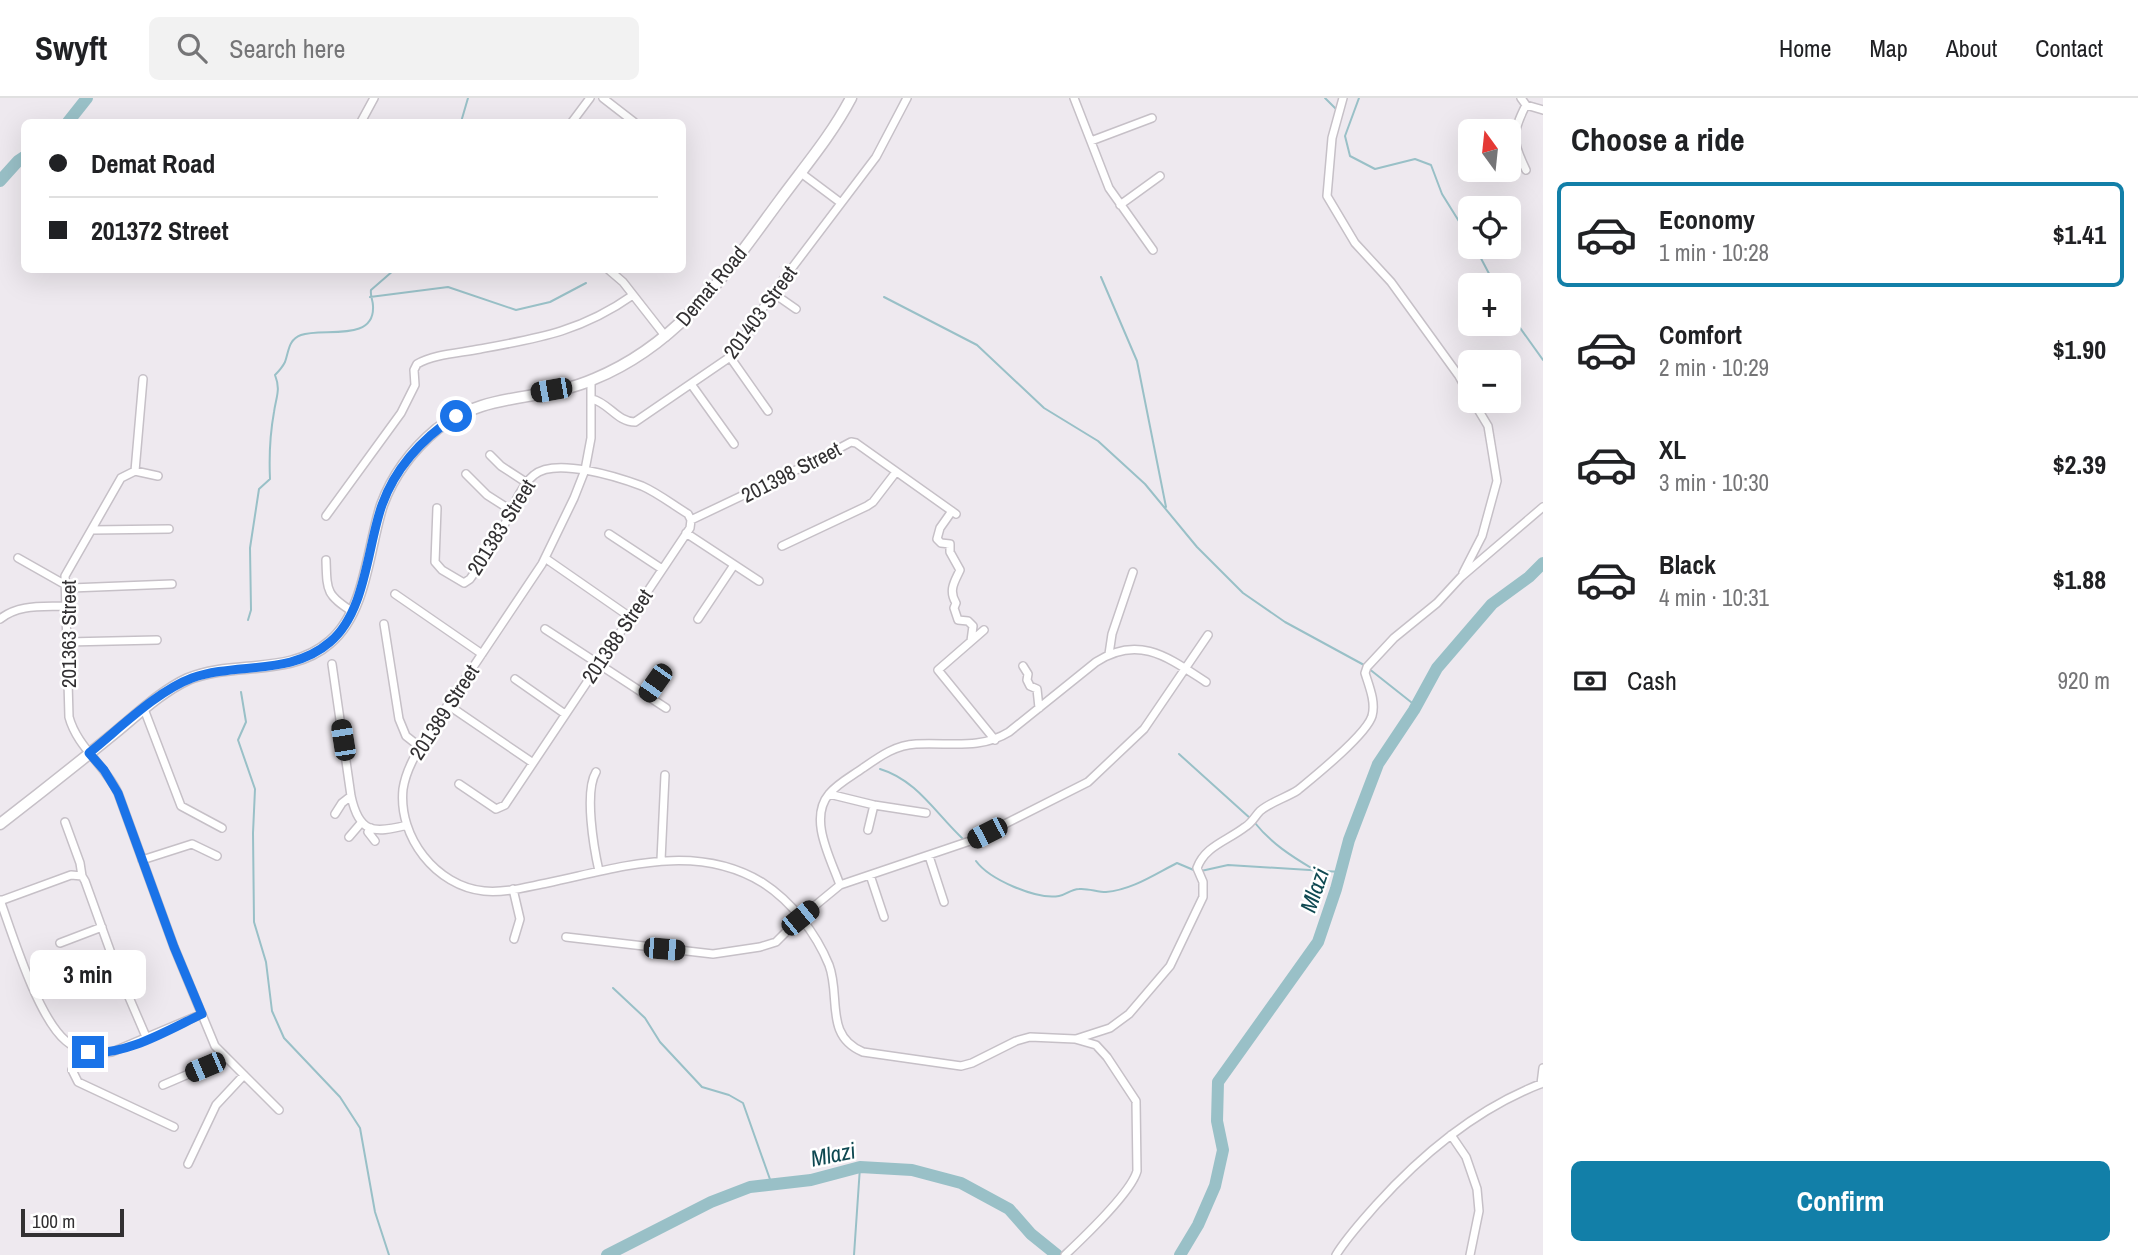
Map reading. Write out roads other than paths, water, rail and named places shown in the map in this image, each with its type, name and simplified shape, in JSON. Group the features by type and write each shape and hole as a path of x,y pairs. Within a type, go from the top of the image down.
{"street":[{"path":"363,119 374,98"},
{"path":"574,119 590,98"},
{"path":"603,98 630,119"},
{"name":"Demat Road","path":"0,824 174,687 201,675 282,664 310,656 337,636 353,612 386,496 408,458 423,441 456,416 489,403 591,381 634,360 666,337 704,298 833,132 851,98"},
{"name":"201403 Street","path":"592,399 607,404 626,422 635,422 730,357 773,293 876,157 908,98"},
{"path":"1074,98 1109,188 1153,250"},
{"path":"1343,98 1332,138 1327,197 1355,243 1391,282 1458,376"},
{"path":"1526,170 1514,136 1517,122 1524,101 1543,110"},
{"path":"1091,141 1152,118"},
{"path":"801,173 841,203"},
{"path":"1120,205 1160,176"},
{"path":"612,273 666,337"},
{"path":"773,293 796,309"},
{"path":"326,516 405,407 415,385 414,370 417,364 437,357 561,333 603,315 633,295"},
{"path":"730,357 768,411"},
{"path":"143,379 135,471 158,476"},
{"name":"201389 Street","path":"591,381 592,428 586,470 545,558 410,766 404,788 403,810 418,850 450,880 484,891 513,889 661,860 698,860 737,870 778,894 800,918 828,964 841,1035 851,1047 863,1052 961,1066 1030,1037 1075,1039"},
{"path":"691,384 734,444"},
{"path":"1461,577 1482,536 1497,481 1488,426 1480,413"},
{"name":"201398 Street","path":"691,520 850,442 856,443 954,512 940,528 937,539 941,543 950,544 950,552 960,569 953,580 952,597 956,603 954,608 958,620 968,621 973,626 971,641"},
{"path":"490,455 500,466 527,483"},
{"name":"201383 Street","path":"437,508 435,562 442,570 464,583 470,579 497,540 527,483 536,473 553,467 586,470"},
{"path":"586,470 642,486 688,514 691,520"},
{"name":"201363 Street","path":"135,471 121,478 69,569 64,586 69,717 73,730 115,787 174,947 215,1046 279,1110"},
{"path":"782,546 867,506 896,472"},
{"path":"466,474 487,495 512,511"},
{"path":"1075,1039 1110,1028 1129,1014 1170,966 1203,897 1203,882 1196,868 1209,849 1246,827 1276,799 1298,790 1363,732 1371,718 1373,705 1365,673 1367,667 1394,638 1437,603 1461,577 1543,507"},
{"name":"201388 Street","path":"459,784 499,810 505,805 690,528 691,520"},
{"path":"92,530 169,529"},
{"path":"686,533 759,581"},
{"path":"610,534 662,569"},
{"path":"18,558 71,589 172,584"},
{"path":"545,558 630,617"},
{"path":"326,560 328,593 335,601 353,612"},
{"path":"698,619 734,565"},
{"path":"1109,654 1112,634 1133,572"},
{"path":"395,594 482,654"},
{"path":"0,619 8,612 22,608 65,606"},
{"path":"384,624 399,719 407,736 420,747"},
{"path":"545,629 666,708"},
{"path":"984,630 938,670 995,740"},
{"path":"566,937 719,953 776,942 840,885 973,840 1088,782 1144,729 1208,635"},
{"path":"67,642 157,640"},
{"path":"840,885 821,824 821,808 838,785 884,754 914,744 976,745 995,740 1109,654 1129,649 1146,650 1206,682"},
{"path":"332,664 354,809 361,823 371,828 392,829 407,825"},
{"path":"1023,666 1030,686 1037,689 1039,708"},
{"path":"646,695 663,671"},
{"path":"515,679 565,714"},
{"path":"448,705 533,763"},
{"path":"144,709 181,806 222,828"},
{"path":"596,772 592,782 592,834 599,872"},
{"path":"661,860 664,775"},
{"path":"829,794 874,805 926,813"},
{"path":"335,814 351,796"},
{"path":"868,830 874,805"},
{"path":"65,822 120,977 147,1039"},
{"path":"349,837 361,823"},
{"path":"371,828 368,832 375,841"},
{"path":"142,860 188,844 195,844 217,856"},
{"path":"929,856 944,902"},
{"path":"82,876 71,875 0,901 30,979 52,1022 66,1041 82,1050 112,1052 202,1014"},
{"path":"870,875 884,917"},
{"path":"513,889 520,919 514,939"},
{"path":"60,943 102,927"},
{"path":"1065,1255 1130,1186 1136,1176 1138,1160 1137,1107 1133,1096 1098,1047 1075,1039"},
{"path":"82,1050 72,1070 75,1080 174,1126"},
{"path":"163,1085 226,1058"},
{"path":"1336,1255 1356,1228 1410,1168 1480,1114 1542,1083 1543,1068"},
{"path":"188,1164 216,1105 244,1075"},
{"path":"1451,1135 1466,1157 1478,1189 1479,1211 1470,1255"}],"waterway":[{"name":"Mlazi","path":"70,119 87,98"},
{"path":"462,119 468,98"},
{"path":"1325,98 1337,110"},
{"path":"1359,98 1345,136 1350,156 1375,169 1415,159 1431,165 1442,194 1458,220"},
{"name":"Mlazi","path":"0,181 21,159"},
{"path":"1481,259 1489,273"},
{"path":"248,620 251,610 250,548 259,489 270,479 271,437 278,389 275,375 284,364 290,346 297,337 310,333 346,331 366,325 371,318 373,306 371,290 391,273"},
{"path":"1101,277 1137,361 1166,507"},
{"path":"370,297 448,287 516,310 550,302 586,283"},
{"path":"884,297 977,345 1044,408 1098,441 1145,484 1197,547 1243,593 1285,622 1364,665"},
{"path":"1521,329 1543,360"},
{"name":"Mlazi","path":"1180,1255 1198,1225 1215,1186 1223,1150 1217,1121 1218,1082 1318,942 1349,840 1378,764 1414,710 1437,668 1492,604 1529,577 1543,563"},
{"path":"1368,668 1416,706"},
{"path":"241,692 246,722 238,740 255,789 254,922 266,962 272,1011 284,1038 340,1097 360,1128 375,1212 389,1255"},
{"path":"1179,754 1251,819"},
{"path":"880,769 893,774 915,789 963,839"},
{"path":"1255,823 1282,849 1313,869"},
{"path":"976,861 991,875 1014,887 1049,896 1079,889 1116,891 1143,881 1177,863 1196,871"},
{"path":"1201,871 1228,865 1341,872"},
{"path":"613,988 645,1018 660,1042 702,1087 729,1095 743,1103 772,1185"},
{"path":"854,1255 860,1167"},
{"name":"Mlazi","path":"607,1255 711,1202 750,1187 811,1180 860,1167 912,1170 961,1183 1009,1209 1031,1234 1057,1255"}]}
